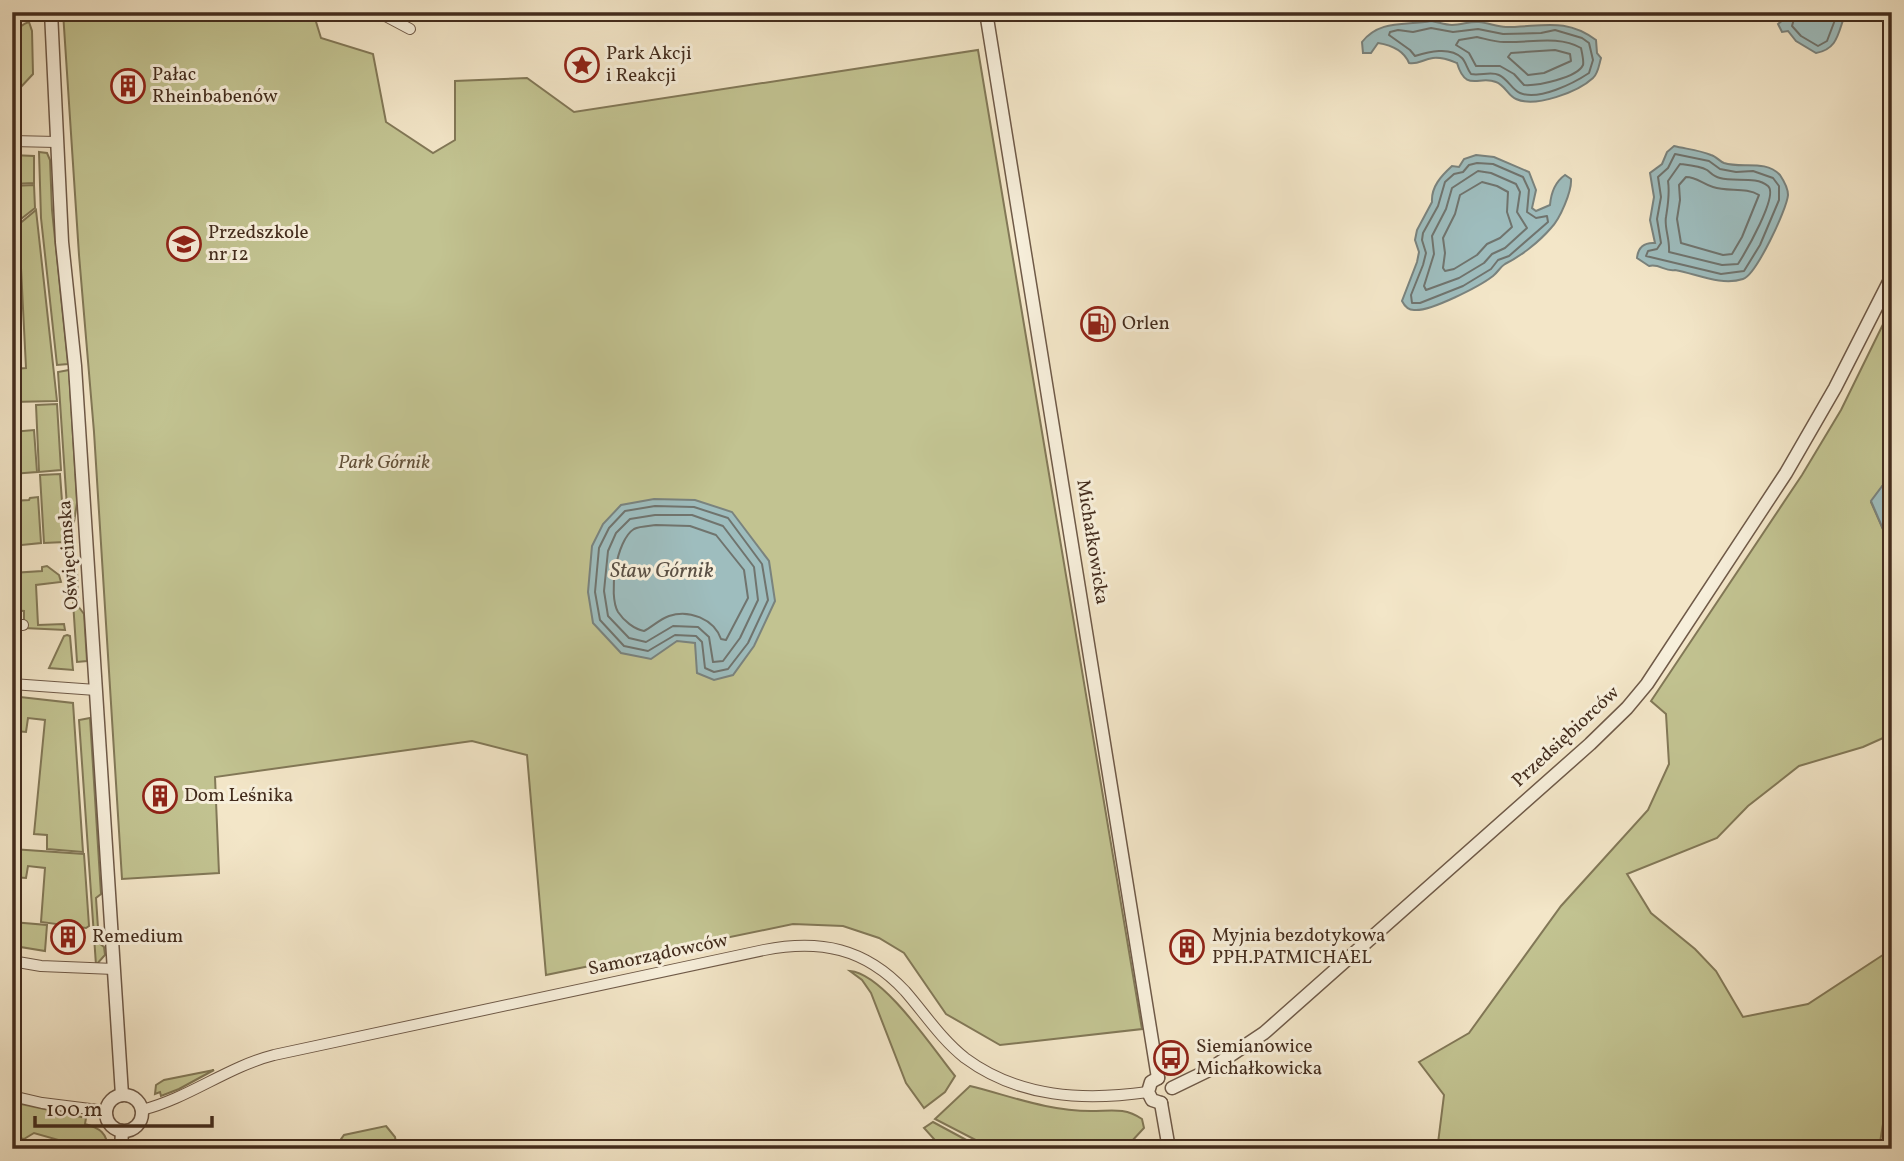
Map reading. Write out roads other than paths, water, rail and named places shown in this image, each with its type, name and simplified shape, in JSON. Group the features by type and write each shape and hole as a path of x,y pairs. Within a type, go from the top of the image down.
{"street":[{"name":"Oświęcimska","path":"51,12 62,242 76,380 122,1095"},
{"path":"378,12 410,29"},
{"name":"Michałkowicka","path":"986,12 1158,1079"},
{"path":"12,141 56,142"},
{"name":"Przedsiębiorców","path":"1172,1088 1194,1079 1264,1033 1590,744 1627,708 1672,649 1798,454 1892,276"},
{"path":"12,684 96,690"},
{"name":"Samorządowców","path":"142,1110 183,1096 235,1068 274,1055 764,950 804,945 845,951 879,968 904,991 956,1050 982,1069 1006,1081 1041,1093 1070,1097 1148,1092"},
{"path":"12,961 41,966 114,969"},
{"path":"1158,1079 1165,1079 1172,1088 1169,1099 1161,1103 1152,1100 1148,1092 1151,1082 1158,1079"},
{"path":"122,1095 135,1099 142,1110 137,1125 122,1131 112,1126 106,1117 111,1100 122,1095"},
{"path":"12,1096 42,1103 106,1111"},
{"path":"1161,1103 1169,1149"},
{"path":"121,1149 122,1131"}],"water":[{"path":"1793,12 1846,12 1833,43 1824,51 1816,53 1796,41 1788,31 1782,32 1778,24"},
{"path":"1431,21 1452,25 1479,22 1506,27 1553,25 1574,28 1596,40 1597,53 1601,58 1596,74 1586,83 1556,97 1524,101 1516,99 1496,82 1464,78 1457,63 1445,59 1433,58 1409,63 1396,49 1378,43 1371,53 1363,53 1362,42 1377,30 1394,25"},
{"path":"1674,146 1706,153 1731,165 1767,167 1780,175 1784,182 1788,195 1777,227 1763,254 1749,275 1743,279 1709,279 1649,266 1637,258 1642,246 1655,243 1650,220 1654,197 1650,173 1662,164 1667,152"},
{"path":"1476,155 1494,157 1529,172 1536,190 1532,208 1536,211 1550,205 1554,188 1565,175 1571,179 1565,205 1554,224 1541,238 1487,280 1455,298 1431,307 1421,310 1408,309 1402,301 1417,262 1417,230 1432,202 1435,187 1452,166 1459,167 1464,159"},
{"path":"1892,473 1892,571 1886,536 1871,501"},
{"name":"Staw Górnik","path":"654,499 695,500 732,512 769,561 775,601 754,646 733,675 714,680 697,673 695,643 677,641 651,659 621,653 593,623 588,592 592,546 603,524 621,505"}],"place":[{"name":"Park Akcji i Reakcji","path":"582,65"},
{"name":"Pałac Rheinbabenów","path":"128,86"},
{"name":"Przedszkole nr 12","path":"184,244"},
{"name":"Orlen","path":"1098,324"},
{"name":"Dom Leśnika","path":"160,796"},
{"name":"Remedium","path":"68,937"},
{"name":"Myjnia bezdotykowa PPH.PATMICHAEL","path":"1187,947"},
{"name":"Siemianowice Michałkowicka","path":"1171,1058"}],"park label":[{"name":"Park Górnik","path":"384,463"}]}
